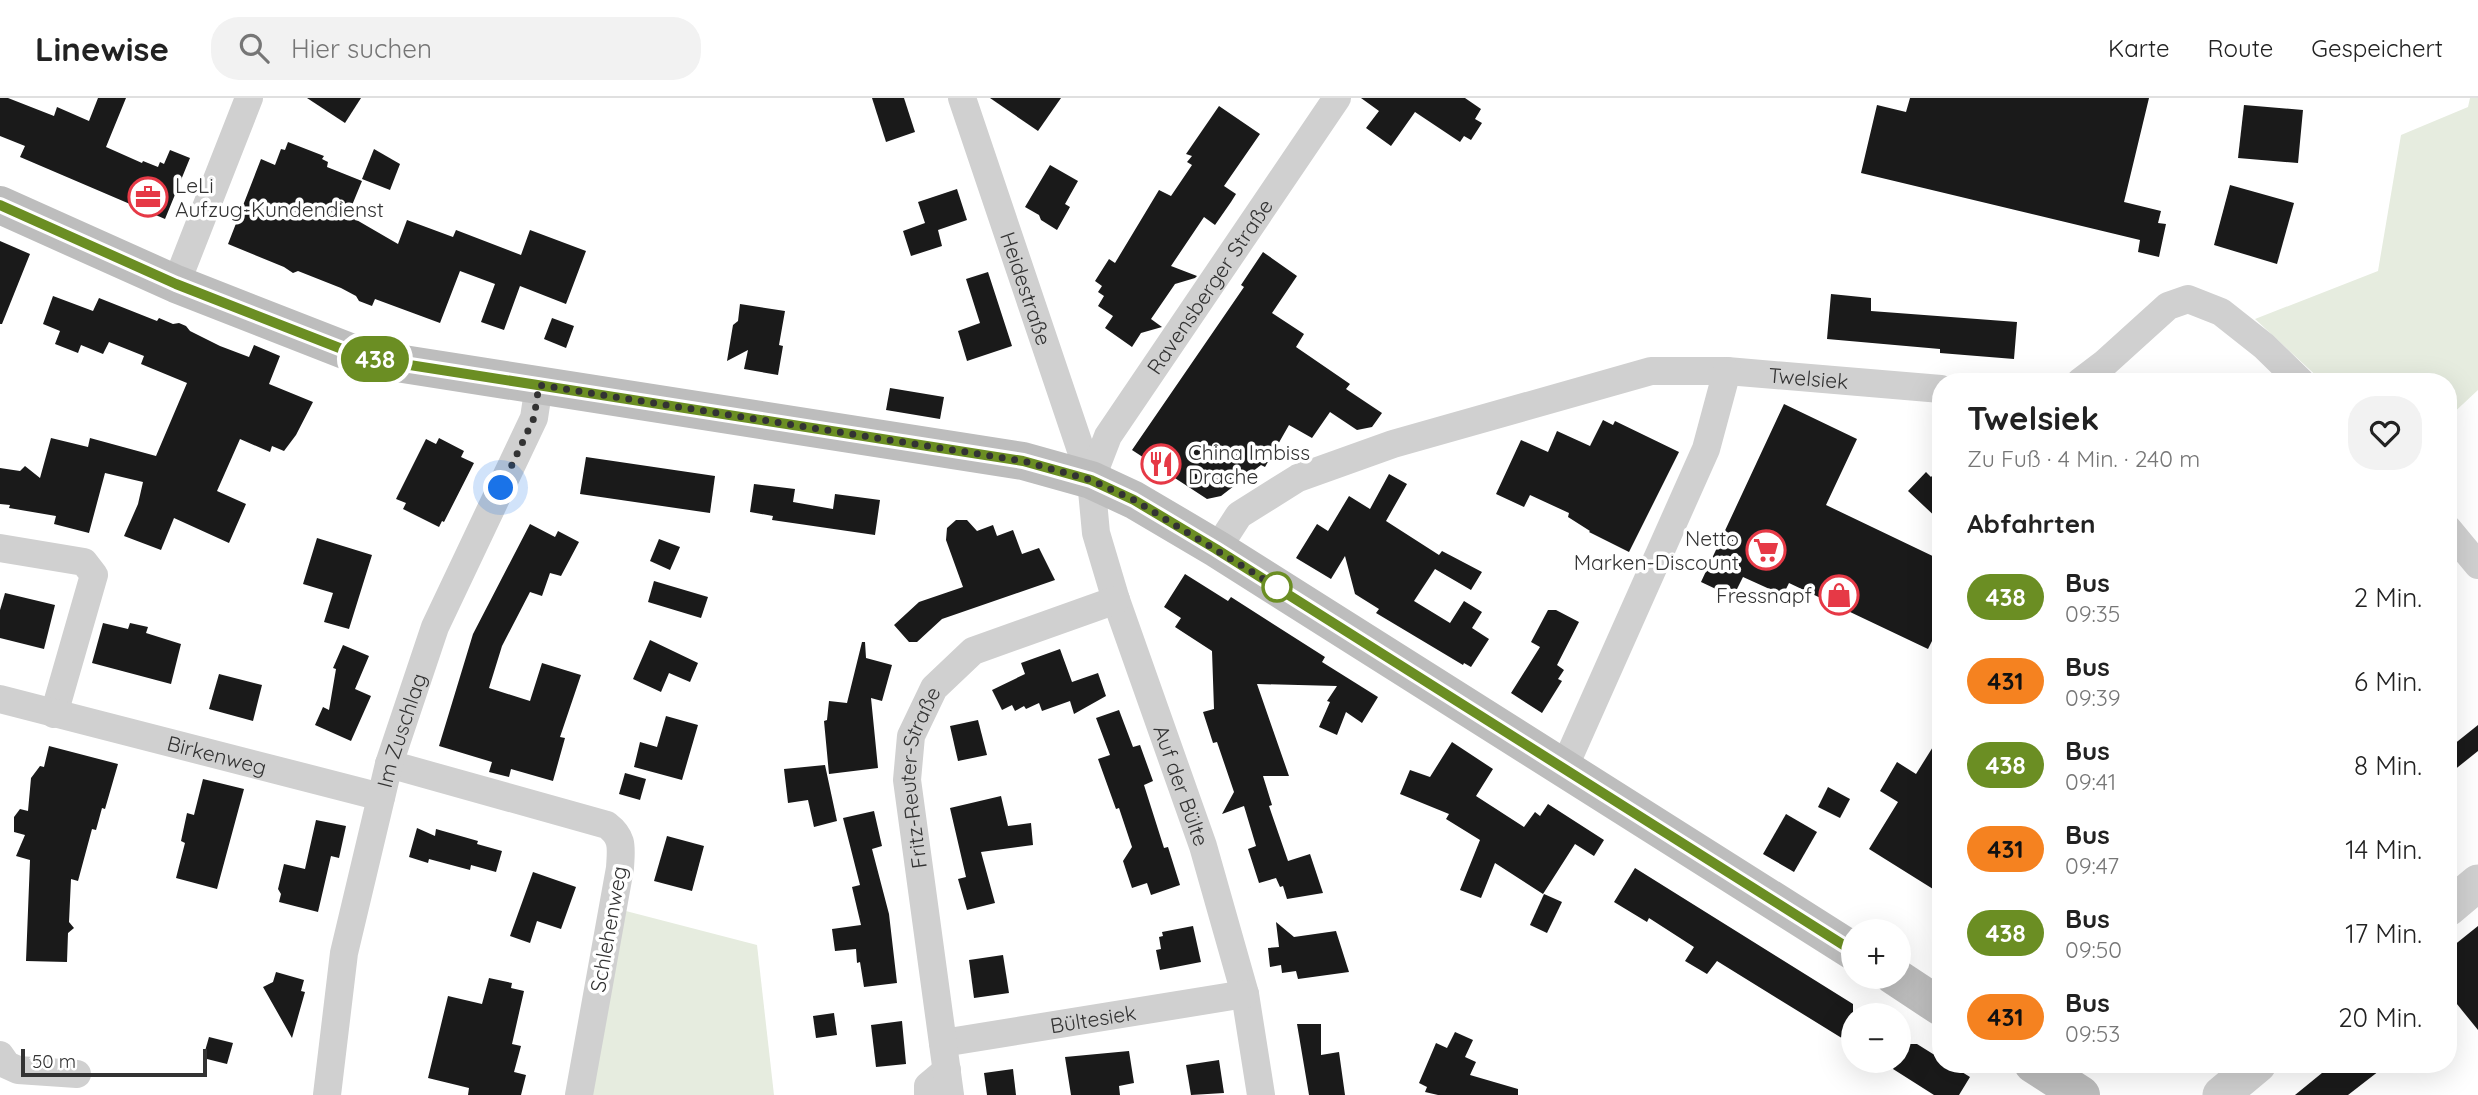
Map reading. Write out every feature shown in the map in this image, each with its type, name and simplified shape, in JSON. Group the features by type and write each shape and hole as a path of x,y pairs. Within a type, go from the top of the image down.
{"main road":[{"path":"0,205 176,284 365,358 1023,461 1091,480 1134,500 1216,549 1841,943"},
{"path":"1911,987 1932,1001"},
{"path":"2047,1073 2081,1095"}],"street":[{"path":"176,284 249,98"},
{"name":"Heidestraße","path":"962,98 1091,480"},
{"name":"Ravensberger Straße","path":"1091,480 1108,436 1338,98"},
{"path":"2092,373 2168,306 2188,299 2221,312 2264,346 2292,373"},
{"name":"Twelsiek","path":"1216,549 1239,515 1298,478 1393,444 1651,371 1727,371 1932,388"},
{"path":"1564,768 1706,449 1727,371"},
{"name":"Im Zuschlag","path":"327,1095 344,953 389,764 435,627 534,418 539,385"},
{"name":"Auf der Bülte","path":"1091,480 1096,533 1116,600 1203,846 1245,994 1261,1095"},
{"path":"2457,540 2478,565"},
{"path":"0,548 84,562 94,575 54,714"},
{"name":"Fritz-Reuter-Straße","path":"947,1070 907,780 911,736 934,688 973,651 1116,600"},
{"name":"Birkenweg","path":"0,699 381,797"},
{"name":"Schlehenweg","path":"389,764 607,825 617,832 621,843 620,868 579,1095"},
{"path":"2457,900 2478,883"},
{"name":"Bültesiek","path":"947,1070 1245,994"},
{"path":"0,1055 7,1065 18,1070 76,1073"},
{"path":"928,1095 928,1086 947,1070"},
{"path":"2221,1095 2247,1073"}],"shaded area":[{"path":"2470,98 2478,98 2478,390 2457,410 2457,373 2313,373 2255,319 2378,271 2401,135 2468,107"},
{"path":"622,910 757,945 774,1095 590,1095"}],"building":[{"path":"0,98 8,98 54,116 57,107 89,121 98,98 126,98 106,147 158,167 160,162 164,164 170,150 190,158 165,219 20,157 25,146 0,136"},
{"path":"307,98 361,98 345,123"},
{"path":"872,98 904,98 915,132 886,142"},
{"path":"990,98 1061,98 1038,131"},
{"path":"1361,98 1465,98 1481,109 1475,119 1482,123 1471,140 1464,136 1460,142 1415,112 1391,146 1366,128 1379,111"},
{"path":"1910,98 2149,98 2124,202 2161,211 2158,223 2166,224 2159,257 2138,252 2140,240 1861,173 1877,105 1906,112"},
{"path":"2244,105 2303,110 2298,163 2238,158"},
{"path":"1219,106 1260,134 1224,186 1236,194 1231,202 1215,225 1204,217 1171,266 1197,276 1175,284 1151,319 1162,327 1141,333 1132,347 1105,328 1113,316 1098,306 1104,296 1098,292 1102,286 1095,281 1109,259 1115,263 1159,190 1171,196 1192,165 1187,162 1192,156 1186,154"},
{"path":"288,142 324,156 322,159 328,162 327,167 362,181 348,215 398,244 407,220 453,237 456,230 521,255 530,230 586,251 566,304 520,286 504,330 481,322 495,284 460,271 440,323 375,299 372,306 359,301 356,296 341,288 298,271 293,273 228,244 261,159 275,165 281,149 285,150"},
{"path":"374,149 400,164 390,190 362,179"},
{"path":"1050,165 1078,181 1065,204 1070,207 1057,230 1025,207"},
{"path":"2230,185 2294,203 2277,264 2214,245"},
{"path":"957,189 967,220 938,230 942,246 911,256 903,231 925,223 918,202"},
{"path":"0,241 30,254 2,324 0,324"},
{"path":"1263,252 1297,276 1272,313 1304,334 1296,347 1350,384 1346,389 1382,413 1372,427 1357,430 1330,412 1312,438 1289,425 1265,467 1261,465 1221,496 1207,499 1132,450 1244,287 1241,285"},
{"path":"988,272 1012,346 967,361 958,331 980,323 966,279"},
{"path":"1831,294 1871,298 1871,311 2017,322 2014,359 1827,339"},
{"path":"53,296 93,311 99,298 157,321 159,318 173,324 179,323 220,346 249,357 254,345 280,356 269,384 313,402 296,435 284,451 272,446 270,452 240,439 217,491 246,504 229,543 174,518 161,550 124,536 138,504 143,482 105,473 89,533 54,524 56,516 0,504 0,468 20,471 25,466 40,478 51,438 88,447 90,438 156,456 187,383 141,364 144,356 109,342 103,354 81,345 78,353 55,344 60,331 43,324"},
{"path":"740,304 785,311 779,345 783,346 778,375 744,369 748,350 727,361 733,325 738,321"},
{"path":"552,318 574,326 566,348 544,339"},
{"path":"890,388 944,397 940,419 886,410"},
{"path":"1784,404 1857,439 1826,505 1932,556 1932,641 1928,649 1789,583 1783,595 1743,577 1733,597 1701,582"},
{"path":"1603,420 1613,425 1615,421 1679,452 1629,552 1589,532 1568,517 1569,513 1530,495 1524,507 1496,494 1521,440 1548,452 1557,431 1590,446"},
{"path":"439,438 464,451 461,457 474,463 439,527 403,509 406,503 396,499 426,439 436,444"},
{"path":"586,457 715,476 710,513 580,494"},
{"path":"1926,472 1931,477 1932,514 1908,491"},
{"path":"1389,474 1407,484 1386,521 1439,555 1442,551 1482,572 1471,590 1435,569 1414,601 1450,623 1464,601 1482,612 1472,628 1489,639 1471,667 1464,663 1463,665 1376,613 1379,609 1355,594 1345,556 1331,579 1296,558 1317,524 1328,531 1349,496 1370,509"},
{"path":"754,484 795,489 793,502 833,509 835,494 880,500 875,535 772,520 773,516 750,512"},
{"path":"956,520 967,520 977,531 993,525 997,536 1013,530 1022,554 1039,548 1055,580 942,619 917,642 909,642 894,625 919,602 963,587 946,540 947,528"},
{"path":"530,524 555,537 558,531 579,542 561,576 550,573 542,596 530,592 502,646 489,688 530,701 542,663 581,675 560,737 565,738 553,781 511,769 509,777 489,772 492,762 439,746 473,634"},
{"path":"317,538 372,555 349,629 324,622 333,593 303,584"},
{"path":"659,539 680,547 670,570 650,561"},
{"path":"1185,574 1228,601 1231,597 1325,657 1322,662 1378,697 1362,723 1346,712 1337,735 1319,727 1330,702 1327,701 1337,686 1257,684 1289,776 1263,776 1272,805 1269,806 1288,861 1310,854 1323,893 1287,899 1283,886 1280,887 1276,878 1259,883 1248,849 1256,846 1244,806 1222,814 1234,792 1217,742 1213,743 1203,712 1214,709 1212,651 1175,627 1181,618 1164,607"},
{"path":"654,581 708,597 701,618 648,602"},
{"path":"5,593 55,605 44,649 0,638 0,610"},
{"path":"1548,610 1556,610 1579,622 1557,665 1564,670 1558,679 1562,681 1542,713 1511,693 1540,647 1531,642"},
{"path":"103,623 128,629 130,623 148,627 146,633 181,644 171,684 92,663"},
{"path":"650,640 698,663 690,682 669,673 661,692 633,679"},
{"path":"862,642 865,642 866,658 892,665 882,701 871,698 878,768 829,774 824,721 827,720 829,701 847,703"},
{"path":"343,645 369,656 355,689 371,696 351,741 315,725 323,707 329,710 336,669 333,668"},
{"path":"1060,649 1072,682 1098,673 1106,696 1074,714 1070,701 1042,711 1039,703 1026,709 1024,706 1015,711 1012,705 1002,710 992,690 1025,674 1021,663"},
{"path":"219,674 262,685 253,721 209,709"},
{"path":"1119,710 1133,747 1140,745 1153,781 1144,785 1164,848 1168,847 1180,885 1151,895 1147,883 1132,888 1123,861 1132,847 1098,759 1110,755 1096,718"},
{"path":"666,716 698,725 682,780 634,767 640,742 657,747"},
{"path":"978,720 987,755 958,761 950,726"},
{"path":"2478,725 2478,751 2457,768 2457,742"},
{"path":"1452,742 1493,769 1476,796 1524,827 1535,812 1540,816 1548,804 1604,840 1594,856 1575,844 1543,894 1495,863 1481,898 1460,890 1480,840 1446,819 1449,814 1400,794 1410,770 1430,777"},
{"path":"49,746 118,764 105,809 102,808 96,830 92,829 78,881 71,879 69,922 74,928 68,933 67,962 26,961 30,860 16,856 25,835 14,832 14,817 20,809 28,811 31,778 40,766 44,767"},
{"path":"1932,748 1932,888 1869,849 1898,802 1880,791 1897,762 1916,774"},
{"path":"825,765 837,821 814,827 808,800 788,803 784,769"},
{"path":"625,773 646,779 640,800 619,794"},
{"path":"203,779 244,789 217,889 176,878 185,843 181,841 187,813 194,815"},
{"path":"1828,787 1850,799 1840,818 1818,807"},
{"path":"1001,796 1008,826 1031,823 1033,845 981,852 995,903 967,910 958,879 966,877 950,808"},
{"path":"874,811 882,846 872,849 889,914 897,983 864,987 856,949 835,951 832,929 861,925 852,887 860,885 843,818"},
{"path":"1786,814 1817,832 1794,872 1763,854"},
{"path":"316,820 346,826 339,858 331,856 318,912 279,902 281,894 278,889 284,864 305,869"},
{"path":"417,828 435,836 436,829 502,851 496,872 471,865 470,870 429,859 428,863 409,857"},
{"path":"667,836 704,846 692,891 654,881"},
{"path":"1635,868 1851,1003 1841,1003 1841,1038 1717,961 1707,974 1685,961 1694,947 1649,918 1647,922 1614,902"},
{"path":"533,872 576,887 561,929 537,921 530,943 510,936"},
{"path":"1544,894 1562,902 1547,933 1530,925"},
{"path":"1276,922 1294,937 1336,931 1349,972 1298,979 1296,971 1282,973 1281,965 1270,967 1268,948 1279,947"},
{"path":"1193,926 1201,962 1160,970 1156,950 1161,949 1159,937 1163,936 1162,932"},
{"path":"2478,926 2478,1030 2457,1004 2457,943"},
{"path":"1003,955 1009,993 974,998 969,960"},
{"path":"276,972 304,980 301,991 305,992 292,1038 263,987 273,982"},
{"path":"489,978 512,983 511,988 524,991 512,1044 521,1046 514,1072 526,1075 521,1095 468,1095 469,1088 428,1078 448,996 482,1004"},
{"path":"834,1013 837,1035 816,1038 813,1016"},
{"path":"902,1021 906,1064 876,1067 871,1025"},
{"path":"1297,1024 1321,1024 1321,1055 1339,1052 1345,1095 1309,1095"},
{"path":"1455,1032 1473,1040 1465,1057 1476,1062 1470,1075 1518,1089 1518,1095 1438,1095 1425,1092 1427,1087 1419,1083 1436,1043 1447,1048"},
{"path":"209,1037 233,1043 227,1064 203,1058"},
{"path":"1911,1044 1917,1044 1932,1053 1932,1073 1964,1073 1970,1077 1959,1095 1934,1095 1899,1073 1911,1073"},
{"path":"1129,1051 1134,1083 1119,1086 1120,1095 1071,1095 1065,1057"},
{"path":"1219,1060 1224,1093 1191,1095 1186,1065"},
{"path":"1013,1069 1016,1095 987,1095 984,1073"},
{"path":"2322,1073 2376,1073 2348,1095 2295,1095"}],"bus line":[{"name":"438","path":"0,205 176,284 365,358 1023,461 1091,480 1134,500 1216,549 1841,943"}],"place":[{"name":"LeLi Aufzug-Kundendienst","path":"148,197"},
{"name":"China Imbiss Drache","path":"1161,464"},
{"name":"Netto Marken-Discount","path":"1766,550"},
{"name":"Fressnapf","path":"1839,595"}],"route":[{"path":"501,488 534,418 539,385 1023,461 1091,480 1134,500 1285,592 1277,587"}]}
